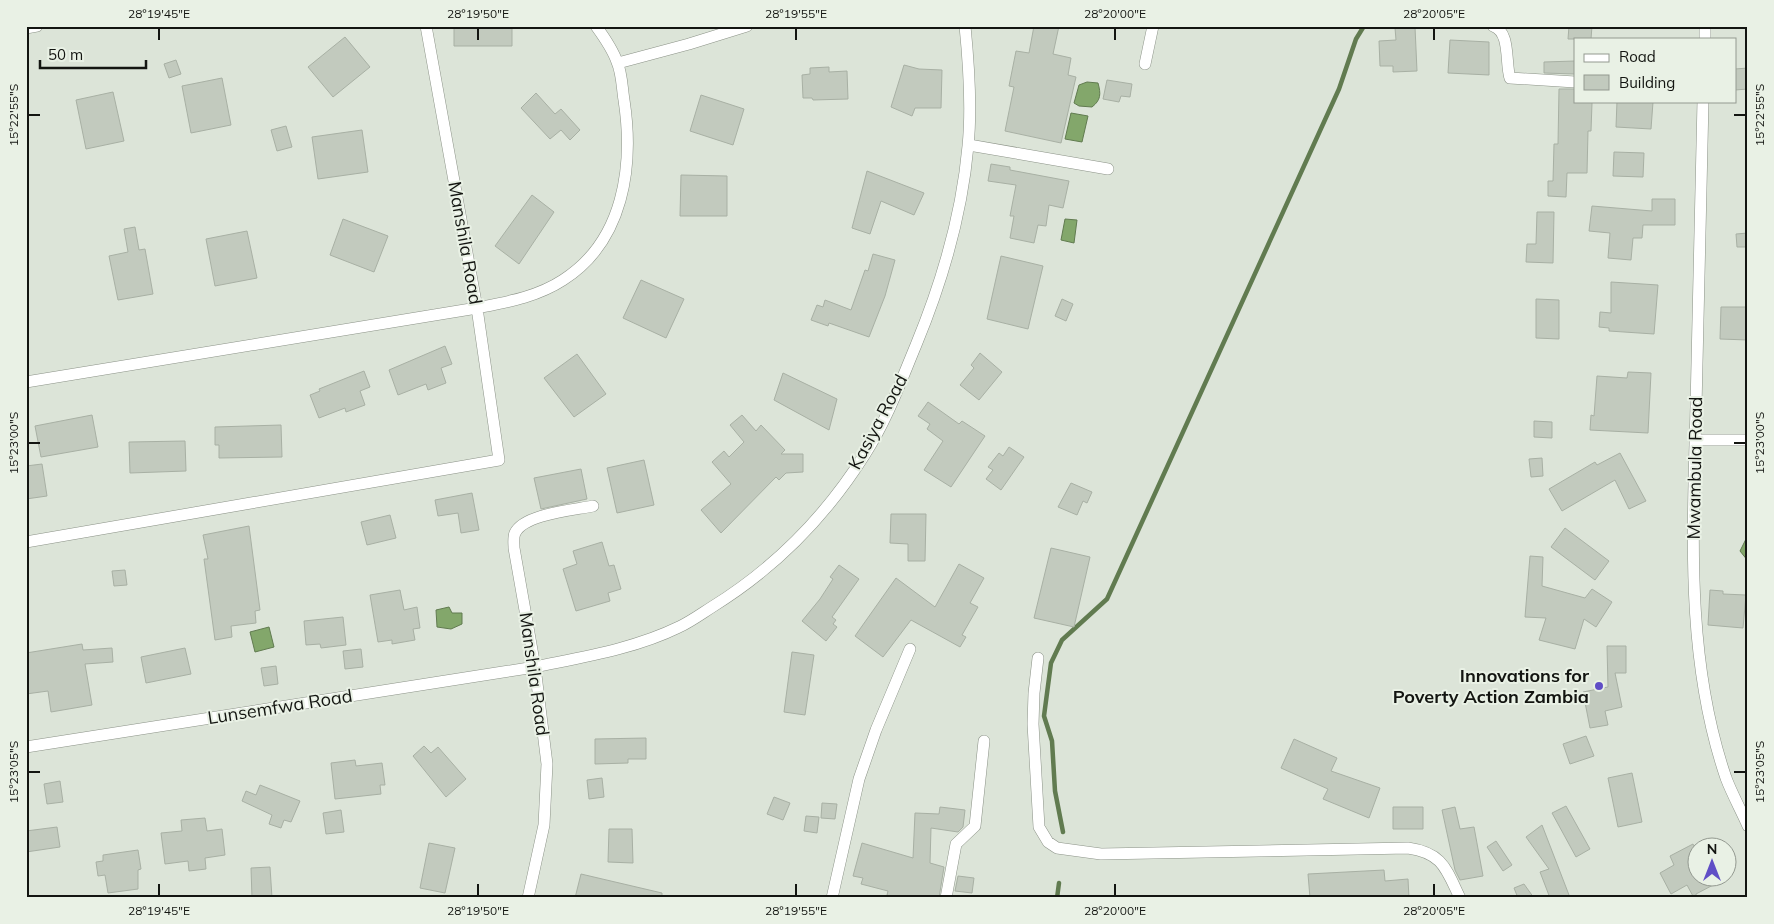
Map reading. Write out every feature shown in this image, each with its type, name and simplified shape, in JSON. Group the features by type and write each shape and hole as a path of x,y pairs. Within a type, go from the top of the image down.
{"street":[{"path":"26,28 37,26"},
{"name":"Manshila Road","path":"26,542 499,460 477,308 426,26"},
{"path":"26,382 477,308 525,298 563,280 589,257 610,229 624,194 628,160 627,117 618,63 596,26"},
{"path":"618,63 690,44 746,26"},
{"name":"Kasiya Road","path":"535,667 618,650 680,627 738,591 785,553 832,501 866,452 896,393 932,305 950,243 969,145 969,74 965,26"},
{"path":"1145,64 1153,26"},
{"path":"1493,26 1498,28 1503,35 1510,78 1574,82"},
{"name":"Mwambula Road","path":"1703,102 1693,527 1695,609 1702,680 1711,727 1726,779 1748,826"},
{"path":"969,145 1108,169"},
{"path":"1696,440 1748,440"},
{"name":"Manshila Road","path":"528,898 544,825 546,764 535,667 514,548 514,534 523,523 593,506"},
{"path":"832,898 858,779 910,649"},
{"path":"1038,658 1033,724 1039,827 1048,842 1057,848 1101,854 1408,848 1424,850 1438,858 1447,870 1460,898"},
{"name":"Lunsemfwa Road","path":"26,747 535,667"},
{"path":"946,898 956,844 975,826 984,741"}],"shaded area":[{"path":"1087,82 1098,83 1099,87 1099,99 1092,107 1079,106 1074,103 1079,85"},
{"path":"1071,113 1088,116 1082,142 1065,139"},
{"path":"1065,219 1077,220 1074,243 1061,240"},
{"path":"1748,535 1748,561 1740,551"},
{"path":"449,607 452,613 462,613 462,624 451,629 437,627 436,610"},
{"path":"269,627 274,647 255,652 250,632"}],"building":[{"path":"454,26 512,26 512,46 454,46"},
{"path":"1034,26 1059,26 1053,54 1071,58 1068,75 1076,77 1061,143 1005,131 1014,87 1009,86 1016,51 1029,53"},
{"path":"1569,26 1592,26 1591,38 1568,39"},
{"path":"1415,27 1417,71 1393,72 1393,66 1380,66 1379,41 1396,40 1395,28"},
{"path":"345,37 370,67 333,97 308,67"},
{"path":"1450,40 1489,42 1489,75 1448,73"},
{"path":"176,60 181,74 169,78 164,64"},
{"path":"1574,61 1574,74 1544,73 1544,62"},
{"path":"904,65 919,69 942,70 941,108 915,108 912,116 891,107"},
{"path":"829,67 829,72 847,71 848,99 813,100 812,98 803,98 802,75 810,74 810,68"},
{"path":"1748,68 1748,89 1736,90 1736,69"},
{"path":"222,78 231,125 191,133 182,86"},
{"path":"1107,80 1132,84 1130,97 1121,96 1119,102 1103,99"},
{"path":"1559,89 1574,89 1574,102 1592,103 1591,131 1588,131 1587,173 1567,173 1566,197 1548,196 1548,181 1553,181 1554,144 1558,144"},
{"path":"113,92 124,141 86,149 76,100"},
{"path":"536,93 555,114 561,109 580,130 570,140 561,130 550,139 521,108"},
{"path":"701,95 744,109 733,145 690,131"},
{"path":"1617,102 1653,102 1651,129 1616,127"},
{"path":"286,126 292,147 277,151 271,130"},
{"path":"362,130 368,172 318,179 312,137"},
{"path":"1614,152 1644,153 1643,177 1613,176"},
{"path":"991,164 1010,167 1010,170 1069,181 1063,208 1049,205 1046,226 1038,225 1034,243 1010,238 1014,216 1010,216 1016,185 988,181"},
{"path":"867,171 924,193 914,215 881,201 870,234 852,228"},
{"path":"681,175 727,176 727,216 680,216"},
{"path":"532,195 554,212 519,264 495,246"},
{"path":"1652,199 1675,199 1675,225 1643,225 1642,238 1633,238 1631,260 1608,258 1610,233 1589,231 1592,206 1652,211"},
{"path":"1537,212 1554,212 1553,263 1526,262 1527,244 1536,244"},
{"path":"343,219 388,236 374,272 330,255"},
{"path":"135,227 139,250 145,249 153,294 118,300 109,256 128,252 124,229"},
{"path":"247,231 257,278 215,286 206,239"},
{"path":"1748,233 1748,247 1737,247 1736,234"},
{"path":"873,254 895,260 885,296 869,337 829,323 828,326 811,320 817,305 823,307 825,300 851,310 865,270 868,271"},
{"path":"1001,256 1043,266 1028,329 987,319"},
{"path":"641,280 684,299 666,338 623,318"},
{"path":"1611,282 1658,285 1654,334 1609,331 1609,328 1599,327 1600,312 1611,313"},
{"path":"1062,299 1073,304 1066,321 1055,316"},
{"path":"1536,299 1559,300 1559,339 1536,338"},
{"path":"1721,307 1748,307 1748,340 1720,339"},
{"path":"445,346 452,364 441,368 446,383 428,390 426,384 398,395 389,370"},
{"path":"980,353 1002,372 979,400 960,385 974,368 971,365"},
{"path":"577,354 606,394 574,417 544,378"},
{"path":"364,371 370,387 360,391 365,405 346,412 345,408 319,418 310,395 320,391 319,389"},
{"path":"1628,372 1651,373 1648,433 1590,430 1591,415 1594,416 1597,376 1627,378"},
{"path":"783,373 837,399 829,430 774,400"},
{"path":"928,402 959,424 962,421 985,436 951,487 924,470 943,441 927,429 930,424 918,416"},
{"path":"92,415 98,447 41,457 35,426"},
{"path":"742,415 756,431 761,425 785,450 781,454 803,454 803,472 786,473 779,480 776,477 721,533 701,510 731,484 712,462 724,451 729,457 744,442 730,425"},
{"path":"1534,421 1552,422 1552,438 1534,437"},
{"path":"281,425 282,457 219,458 219,445 215,445 215,427"},
{"path":"185,441 186,471 130,473 129,442"},
{"path":"1009,447 1024,457 1001,490 986,479 993,470 988,467 999,453 1003,456"},
{"path":"1620,453 1646,501 1629,509 1615,480 1562,511 1549,489 1595,462 1597,465"},
{"path":"1542,458 1543,476 1531,477 1529,459"},
{"path":"644,460 654,505 617,513 607,468"},
{"path":"42,464 47,496 26,499 26,466"},
{"path":"581,469 587,499 541,509 534,478"},
{"path":"1071,483 1092,492 1087,503 1083,501 1077,515 1058,507"},
{"path":"472,493 479,530 461,533 458,513 438,516 435,500"},
{"path":"891,514 926,514 925,561 908,561 908,544 890,543"},
{"path":"390,515 396,538 367,545 361,522"},
{"path":"249,526 260,610 255,611 256,623 231,626 232,637 215,640 204,559 208,559 203,535"},
{"path":"1565,528 1609,561 1595,580 1551,547"},
{"path":"602,542 609,566 614,565 621,589 608,593 610,601 576,611 563,569 577,564 573,551"},
{"path":"1051,548 1090,557 1074,627 1034,618"},
{"path":"1530,556 1543,557 1542,586 1585,598 1592,589 1612,602 1596,627 1584,619 1575,649 1539,640 1546,618 1525,617"},
{"path":"959,564 984,578 970,603 978,607 962,635 966,637 960,647 911,620 883,657 855,636 896,578 935,607"},
{"path":"839,565 859,579 832,617 836,620 833,624 837,627 826,641 802,621 820,599 833,579 830,577"},
{"path":"125,570 127,585 114,586 112,571"},
{"path":"400,590 404,610 417,607 420,628 413,629 415,640 392,644 392,640 378,642 370,595"},
{"path":"1710,590 1723,591 1723,594 1746,595 1743,628 1708,625"},
{"path":"343,617 346,645 321,648 320,644 306,645 304,621"},
{"path":"82,644 83,650 112,648 113,662 85,664 92,705 51,712 48,691 26,694 26,653"},
{"path":"1607,646 1626,646 1626,673 1615,673 1622,707 1605,711 1608,725 1590,728 1583,692 1608,687"},
{"path":"185,648 191,674 146,683 141,657"},
{"path":"361,649 363,667 345,669 343,651"},
{"path":"792,652 814,655 805,715 784,712"},
{"path":"276,666 278,684 264,686 261,668"},
{"path":"1586,736 1594,756 1570,764 1563,744"},
{"path":"646,738 646,759 628,759 628,763 595,764 595,739"},
{"path":"1294,739 1337,758 1331,771 1380,788 1369,818 1323,799 1328,789 1281,768"},
{"path":"424,746 431,753 438,747 466,779 446,797 413,756"},
{"path":"355,760 356,766 382,763 385,785 380,785 381,794 335,799 331,763"},
{"path":"1632,773 1642,822 1618,827 1608,778"},
{"path":"602,778 604,797 589,799 587,780"},
{"path":"60,781 63,802 47,804 44,784"},
{"path":"260,785 300,801 291,822 284,820 281,828 269,824 272,815 242,801 246,791 256,795"},
{"path":"774,797 790,803 783,820 767,814"},
{"path":"822,803 837,804 835,819 821,818"},
{"path":"1566,806 1590,849 1576,857 1552,813"},
{"path":"940,807 965,810 963,827 958,832 931,828 930,863 944,867 939,898 895,898 887,895 888,891 861,884 863,878 853,876 862,843 913,858 915,813 939,814"},
{"path":"1393,807 1423,807 1423,829 1393,829"},
{"path":"1455,807 1460,829 1474,827 1483,876 1460,880 1455,870 1442,810"},
{"path":"341,810 344,832 326,834 323,813"},
{"path":"806,816 819,817 817,833 804,831"},
{"path":"205,818 207,831 222,829 225,855 205,858 206,869 189,871 188,861 165,864 161,833 182,831 181,820"},
{"path":"1542,825 1569,895 1561,898 1550,898 1540,872 1549,869 1526,837"},
{"path":"57,827 60,847 26,852 26,831"},
{"path":"609,829 632,829 633,863 608,862"},
{"path":"1496,841 1512,865 1503,871 1487,847"},
{"path":"429,843 455,848 445,893 420,888"},
{"path":"1686,848 1686,886 1671,894 1660,873 1674,865 1670,856"},
{"path":"138,850 141,869 138,870 138,889 108,893 105,875 98,876 96,862 103,861 103,855"},
{"path":"270,867 272,898 252,898 251,868"},
{"path":"1384,870 1385,881 1408,879 1409,898 1310,898 1308,874"},
{"path":"581,874 662,893 662,898 575,898"},
{"path":"958,876 974,878 972,893 955,891"},
{"path":"1524,884 1534,898 1518,898 1514,888"},
{"path":"1688,886 1711,886 1696,894 1696,898 1694,898"}],"waterway":[{"path":"1063,832 1055,791 1052,741 1044,716 1051,663 1062,640 1107,599 1339,89 1356,39 1364,26"},
{"path":"1057,898 1059,883"}],"place":[{"name":"Innovations for Poverty Action Zambia","path":"1599,686"}]}
